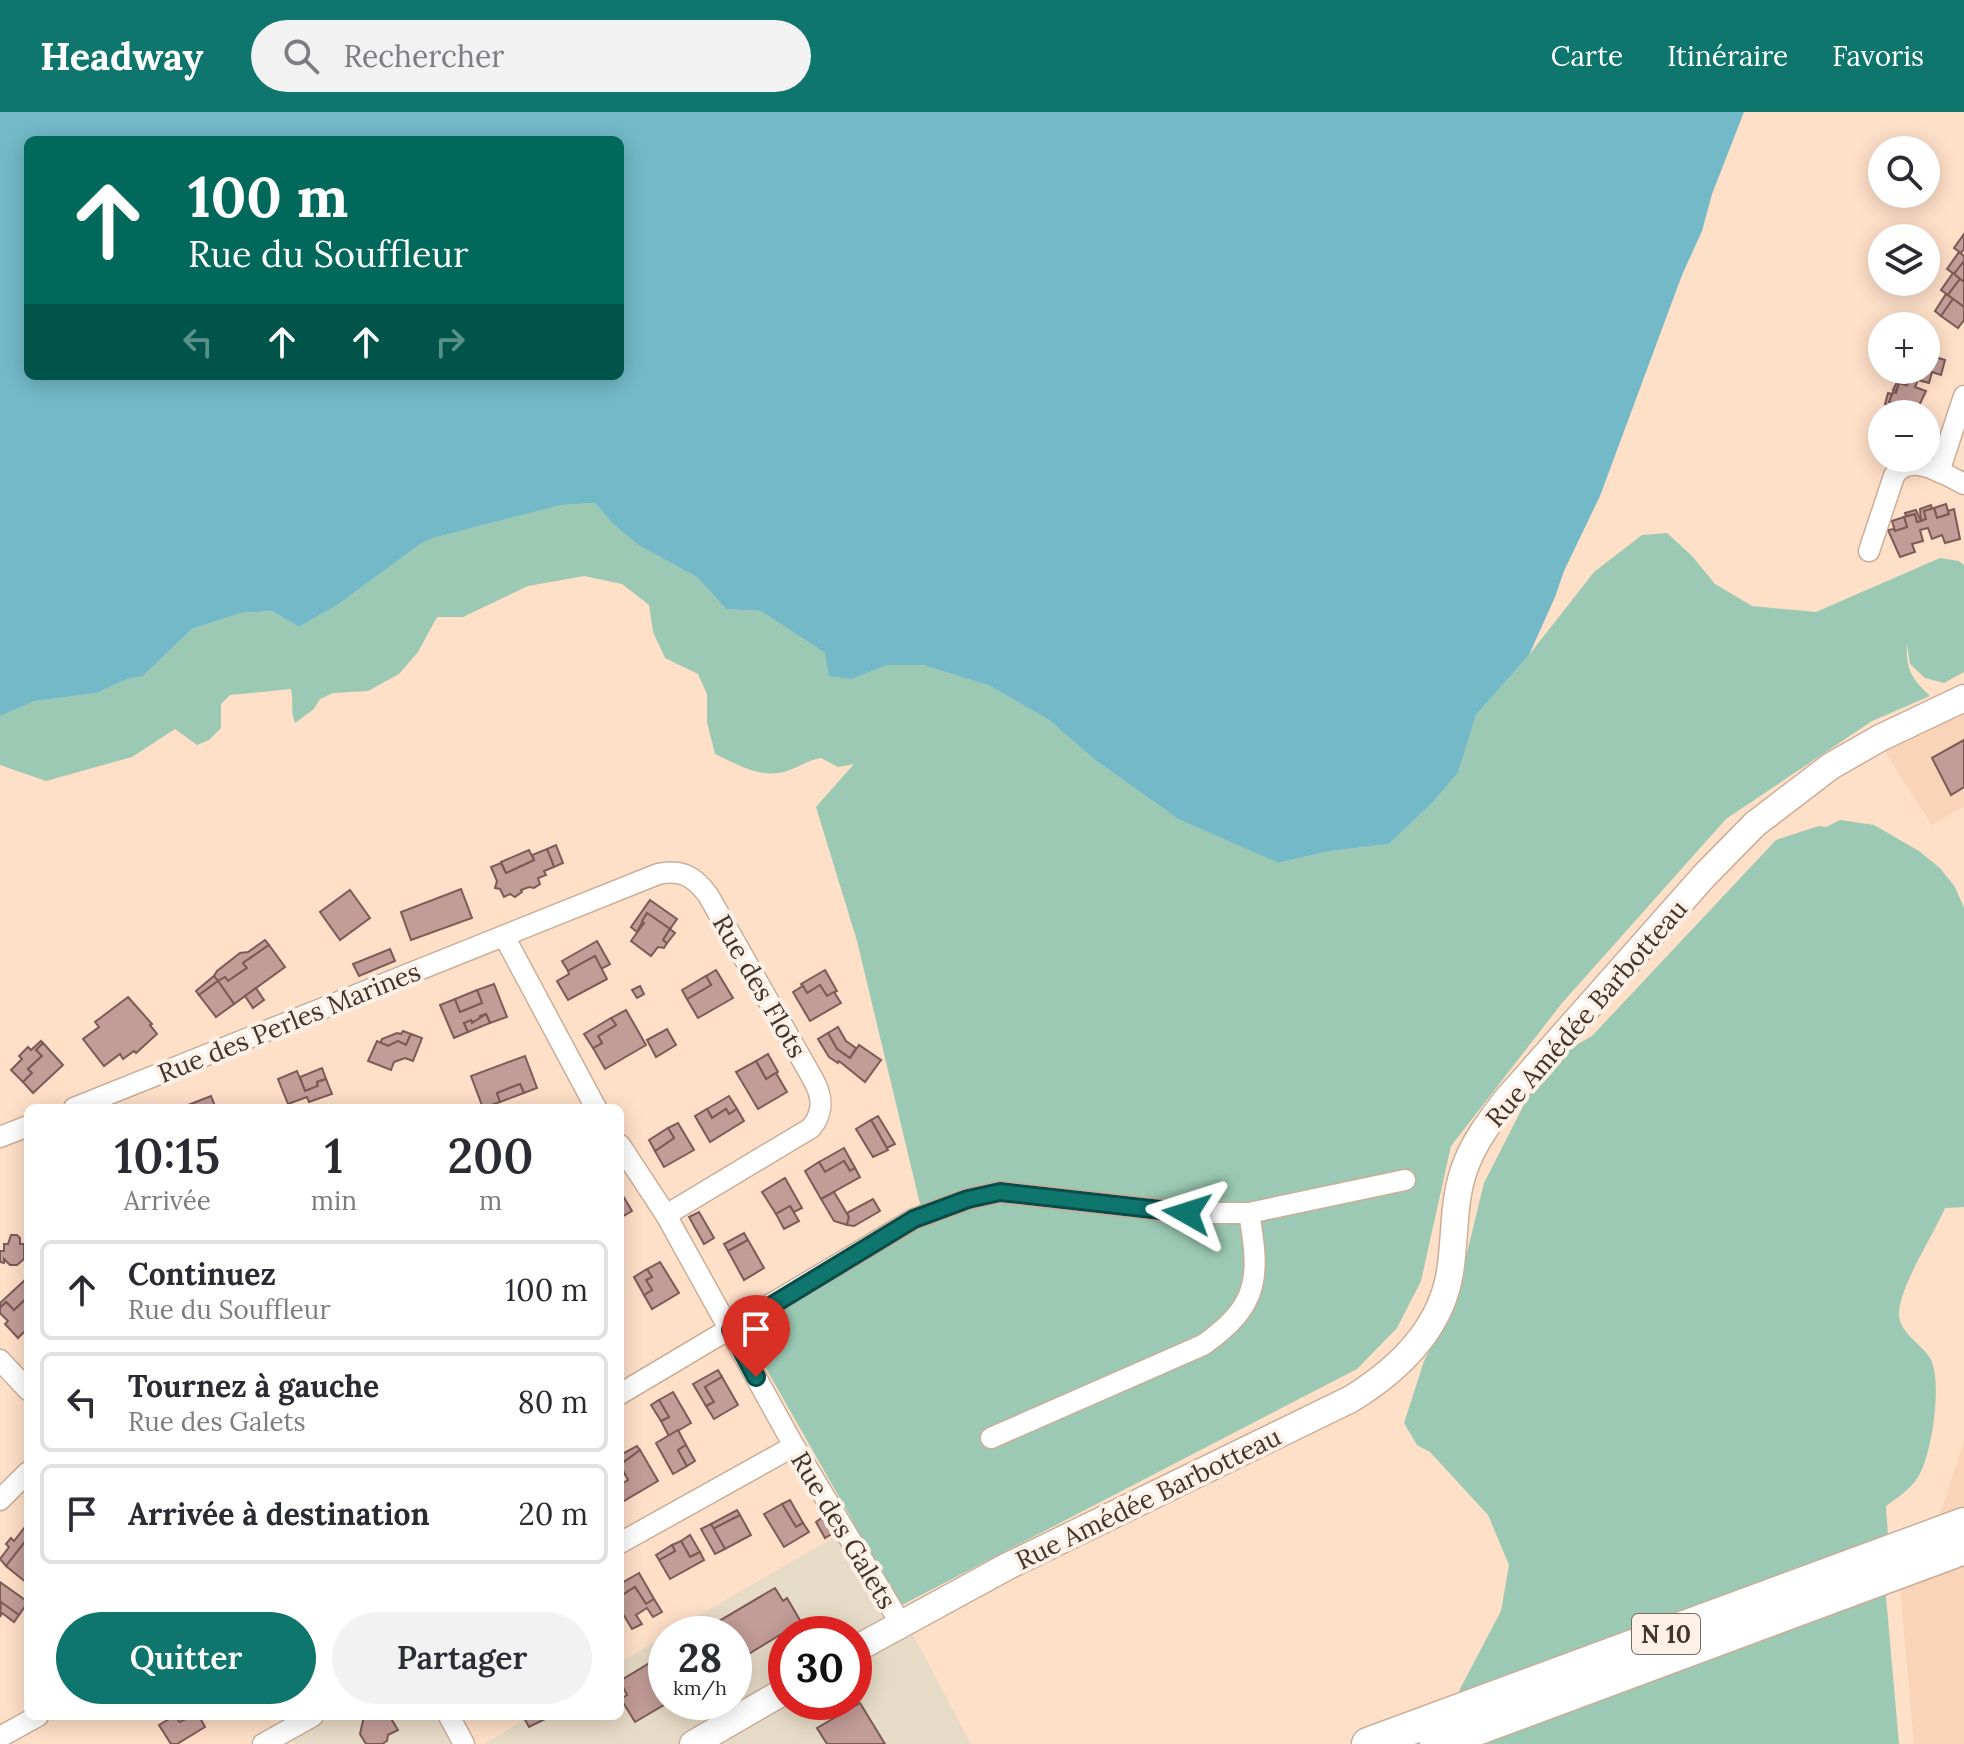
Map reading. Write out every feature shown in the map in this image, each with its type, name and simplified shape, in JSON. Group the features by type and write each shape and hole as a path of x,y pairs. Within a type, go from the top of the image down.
{"main road":[{"name":"N 10","path":"1368,1744 1964,1524"},
{"name":"N 10","path":"1436,1744 1964,1548"}],"street":[{"path":"1940,469 1964,396"},
{"path":"1869,551 1896,472"},
{"path":"1939,472 1964,484"},
{"name":"Rue Amédée Barbotteau","path":"872,1640 1008,1566 1351,1399 1397,1366 1430,1327 1439,1310 1450,1272 1456,1207 1466,1164 1484,1130 1506,1100 1704,876 1755,824 1831,766 1880,738 1964,698"},
{"name":"Rue des Flots","path":"504,936 671,871 689,875 708,895 820,1092 820,1112 811,1128 666,1215"},
{"path":"504,936 594,1104"},
{"name":"Rue des Perles Marines","path":"84,1104 504,936"},
{"path":"0,1137 24,1128"},
{"name":"Rue des Galets","path":"624,1151 666,1215 794,1446 901,1624"},
{"path":"624,1392 914,1219 968,1199 1000,1192 1187,1213 1249,1213 1405,1180"},
{"path":"991,1438 1203,1345 1227,1328 1242,1309 1255,1281 1256,1254 1249,1213"},
{"path":"0,1360 24,1386"},
{"path":"624,1541 794,1446"},
{"path":"0,1500 24,1476"},
{"path":"693,1744 768,1700"},
{"path":"0,1737 31,1720"},
{"path":"263,1744 299,1720"},
{"path":"300,1720 307,1744"},
{"path":"451,1720 464,1744"}],"shaded area":[{"path":"1964,702 1964,806 1932,825 1882,747"},
{"path":"1964,1441 1964,1744 1914,1744 1900,1587 1943,1506"},
{"path":"855,1525 971,1744 484,1744 523,1720 624,1720 624,1660 648,1646 648,1720 752,1720 752,1616 698,1616"},
{"path":"326,1720 444,1720 459,1744 295,1744 293,1740"}],"green space":[{"path":"595,503 612,523 638,545 697,577 726,609 761,611 825,653 852,679 888,665 923,665 990,686 1049,720 1095,760 1178,819 1280,863 1330,851 1389,844 1458,773 1476,715 1529,655 1594,572 1642,535 1667,533 1692,556 1715,584 1752,606 1816,612 1940,558 1959,561 1964,565 1964,672 1944,683 1925,678 1910,664 1907,643 1911,673 1930,696 1872,721 1726,819 1562,1003 1451,1146 1421,1281 1397,1328 1357,1369 898,1607 746,1333 920,1204 857,941 816,807 854,764 838,767 821,758 783,772 761,773 715,754 707,722 707,694 698,674 665,658 653,632 649,605 622,584 584,576 528,586 463,617 437,617 418,652 399,674 368,691 333,693 320,699 314,709 295,723 291,689 230,695 221,704 221,728 209,740 197,745 175,729 132,757 46,781 0,765 0,716 35,701 97,693 127,679 143,676 192,629 241,613 272,611 299,627 336,606 433,538 562,505"},
{"path":"1840,820 1874,825 1919,851 1940,868 1955,887 1964,908 1964,1207 1945,1208 1910,1276 1899,1314 1907,1333 1930,1358 1936,1383 1936,1400 1923,1467 1912,1485 1886,1506 1886,1597 1899,1744 1447,1744 1460,1689 1501,1611 1509,1565 1488,1515 1430,1452 1417,1445 1404,1423 1424,1361 1455,1302 1484,1183 1532,1089 1566,1051 1592,1036 1776,840 1819,826 1826,827"}],"water":[{"path":"0,112 1744,112 1712,194 1702,231 1682,275 1600,496 1529,655 1476,715 1458,773 1389,844 1330,851 1279,863 1178,819 1095,760 1049,720 990,686 923,665 888,665 852,679 829,676 825,653 761,611 726,609 697,577 638,545 612,523 595,503 562,505 433,538 336,606 299,627 272,611 241,613 192,629 143,676 127,679 97,693 35,701 0,716"}],"building":[{"path":"1964,234 1964,249 1961,253 1954,248"},
{"path":"1959,252 1964,256 1964,261 1954,274 1947,269"},
{"path":"1964,261 1964,282 1954,274"},
{"path":"1953,273 1960,279 1948,295 1941,290"},
{"path":"1960,279 1964,282 1964,307 1948,295"},
{"path":"1946,294 1953,299 1941,316 1940,312 1935,311"},
{"path":"1953,299 1964,307 1964,320 1958,328 1941,316"},
{"path":"1940,358 1945,360 1940,375"},
{"path":"1899,384 1916,384 1915,387 1926,391 1922,400 1890,400"},
{"path":"1946,504 1949,514 1937,518 1934,508"},
{"path":"1931,505 1932,509 1924,511 1926,519 1921,521 1920,509"},
{"path":"1934,508 1937,518 1954,509 1960,539 1945,543 1942,535 1932,539 1928,528 1920,530 1923,541 1912,544 1915,552 1900,557 1888,530 1907,527 1904,517 1915,514 1917,522 1926,519 1924,511"},
{"path":"1916,510 1921,521 1917,522 1915,514 1906,516 1905,513"},
{"path":"1904,517 1907,527 1895,531 1892,521"},
{"path":"1964,740 1964,787 1951,795 1932,758"},
{"path":"556,845 563,863 554,867 547,849"},
{"path":"547,849 554,867 538,878 540,884 521,890 515,897 510,894 504,897 500,889 495,888 497,881 491,867 501,863 506,873 534,860 532,855"},
{"path":"529,850 534,860 506,873 501,862"},
{"path":"461,889 472,918 411,940 401,912"},
{"path":"350,890 370,918 340,940 320,912"},
{"path":"650,900 677,919 670,929 647,913 637,932 631,927"},
{"path":"647,913 670,929 663,940 667,943 664,948 658,947 651,956 631,941"},
{"path":"670,929 675,933 667,943 663,940"},
{"path":"265,940 269,945 243,963 247,968 228,981 225,977 218,981 214,976 240,953 248,952"},
{"path":"597,941 610,964 601,969 595,956 568,971 562,961"},
{"path":"269,945 285,967 234,1004 218,981 225,977 228,981 247,968 243,963"},
{"path":"390,949 395,961 359,976 353,964"},
{"path":"595,956 607,979 568,1000 557,981"},
{"path":"716,970 733,998 698,1018 687,999 711,985 706,976"},
{"path":"825,970 837,991 827,996 820,985 807,993 801,984"},
{"path":"214,976 218,981 199,995 196,991"},
{"path":"706,976 711,985 687,999 682,990"},
{"path":"218,981 234,1004 216,1017 199,995"},
{"path":"494,984 507,1017 490,1023 486,1014 480,1016 481,1020 464,1023 468,1032 454,1038 440,1005 455,999 460,1012 482,1003 477,990"},
{"path":"820,985 827,996 834,992 841,1003 810,1021 793,992 803,986 807,993"},
{"path":"640,986 644,994 637,998 632,990"},
{"path":"256,988 264,1000 253,1008 245,996"},
{"path":"477,990 482,1003 460,1012 455,999"},
{"path":"128,997 157,1034 136,1053 134,1051 123,1059 120,1054 104,1066 83,1039 99,1027 95,1022"},
{"path":"626,1010 646,1045 605,1069 593,1048 602,1043 598,1036 616,1025 611,1018"},
{"path":"486,1014 490,1023 468,1032 464,1023 471,1020 472,1023"},
{"path":"611,1018 616,1025 598,1036 602,1043 593,1048 584,1034"},
{"path":"838,1027 846,1041 856,1048 850,1058 837,1049 828,1033"},
{"path":"667,1029 676,1045 656,1057 647,1040"},
{"path":"403,1031 411,1034 406,1045 398,1041 388,1046 380,1043 382,1039"},
{"path":"828,1033 837,1049 850,1058 859,1045 881,1060 865,1082 839,1061 829,1057 818,1039"},
{"path":"411,1034 422,1038 413,1061 405,1058 394,1062 391,1070 368,1061 377,1041 388,1046 398,1041 406,1045"},
{"path":"41,1041 43,1043 36,1050 42,1056 28,1069 32,1073 23,1082 11,1070 28,1047 31,1050"},
{"path":"43,1043 63,1065 33,1093 23,1082 32,1073 28,1069 42,1056 36,1050"},
{"path":"768,1054 778,1072 766,1079 756,1061"},
{"path":"525,1056 537,1088 524,1093 520,1084 497,1093 500,1102 482,1104 471,1076"},
{"path":"756,1061 766,1079 776,1073 787,1092 758,1109 736,1072"},
{"path":"322,1068 326,1079 305,1091 300,1077"},
{"path":"297,1071 305,1091 326,1079 332,1094 309,1102 307,1097 288,1104 278,1079"},
{"path":"520,1084 524,1093 500,1102 497,1093"},
{"path":"211,1096 214,1104 191,1104"},
{"path":"729,1096 737,1109 729,1114 726,1109 712,1118 707,1109"},
{"path":"707,1109 712,1118 726,1109 729,1114 737,1109 744,1121 710,1142 695,1116"},
{"path":"878,1116 895,1144 887,1148 871,1120"},
{"path":"871,1120 888,1150 873,1157 856,1129"},
{"path":"678,1123 694,1150 664,1167 655,1151 674,1138 668,1128"},
{"path":"668,1128 674,1138 655,1151 649,1140"},
{"path":"844,1148 855,1168 850,1171 844,1161 825,1172 819,1162"},
{"path":"844,1161 850,1171 855,1168 860,1177 821,1199 805,1171 819,1162 825,1172"},
{"path":"785,1178 802,1208 794,1212 790,1206 776,1214 762,1192"},
{"path":"834,1192 849,1217 847,1225 834,1221 821,1199"},
{"path":"624,1198 632,1211 624,1216"},
{"path":"873,1199 880,1211 854,1226 847,1225 847,1213"},
{"path":"790,1206 799,1221 784,1229 776,1214"},
{"path":"699,1212 714,1238 704,1244 689,1217"},
{"path":"744,1233 748,1240 728,1251 724,1244"},
{"path":"11,1235 17,1235 20,1244 24,1244 24,1259 17,1265 10,1265 4,1259 4,1263 0,1262 0,1251 4,1251 4,1244 8,1244"},
{"path":"748,1240 764,1268 744,1280 728,1251"},
{"path":"660,1262 679,1293 652,1309 644,1295 652,1290 646,1280 652,1277 647,1269"},
{"path":"647,1269 652,1277 646,1280 652,1290 644,1295 634,1277"},
{"path":"24,1281 24,1301 14,1310 6,1302 0,1308 0,1303"},
{"path":"24,1301 24,1332 18,1338 0,1313 6,1302 14,1310"},
{"path":"718,1370 722,1377 705,1387 714,1402 706,1406 693,1384"},
{"path":"722,1377 738,1405 714,1419 706,1406 714,1402 705,1387"},
{"path":"673,1392 691,1423 669,1436 661,1421 669,1417 659,1400"},
{"path":"659,1400 669,1417 661,1421 651,1405"},
{"path":"678,1430 686,1445 678,1450 687,1466 673,1474 656,1443"},
{"path":"686,1445 695,1461 687,1466 678,1450"},
{"path":"637,1446 640,1450 624,1462 624,1453"},
{"path":"640,1450 658,1481 624,1501 624,1482 628,1480 624,1462"},
{"path":"790,1500 803,1523 796,1527 782,1504"},
{"path":"782,1504 796,1527 803,1523 809,1532 784,1547 764,1514"},
{"path":"737,1510 740,1515 713,1529 711,1524"},
{"path":"740,1515 751,1535 725,1549 713,1529"},
{"path":"823,1517 833,1533 825,1538 816,1522"},
{"path":"711,1524 725,1549 715,1554 701,1529"},
{"path":"24,1528 24,1543 6,1566 0,1559 9,1547 6,1544 11,1538 14,1541"},
{"path":"690,1535 700,1552 690,1557 681,1541"},
{"path":"681,1541 690,1557 700,1552 704,1560 670,1579 659,1560 675,1551 672,1545"},
{"path":"24,1543 24,1581 6,1566"},
{"path":"672,1545 675,1551 659,1560 656,1555"},
{"path":"639,1573 654,1599 646,1604 635,1587 624,1594 624,1582"},
{"path":"0,1582 24,1599 24,1608 19,1615 0,1603"},
{"path":"635,1587 646,1604 654,1599 662,1612 652,1616 647,1608 636,1615 642,1624 632,1629 624,1616 624,1594"},
{"path":"775,1588 783,1601 787,1598 798,1616 768,1616 768,1642 752,1652 752,1616 728,1616"},
{"path":"1,1602 19,1615 14,1622 2,1613 0,1617"},
{"path":"648,1664 648,1714 635,1722 624,1704 627,1695 624,1679"},
{"path":"167,1720 201,1720 205,1727 177,1744 171,1744 159,1725"},
{"path":"363,1720 392,1720 398,1730 388,1735 387,1741 382,1744 366,1744 360,1734"},
{"path":"525,1720 543,1720 529,1727"},
{"path":"831,1720 870,1720 885,1744 827,1744 817,1728"}],"route":[{"path":"756,1377 731,1330 914,1219 968,1199 1000,1192 1187,1213"}]}
